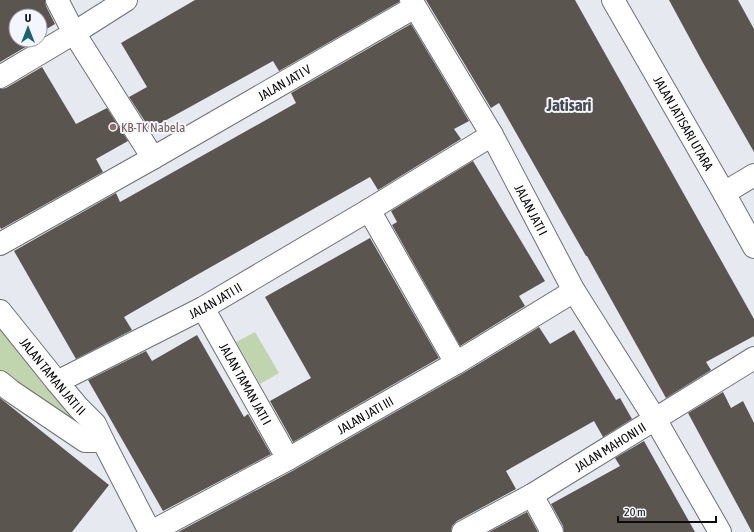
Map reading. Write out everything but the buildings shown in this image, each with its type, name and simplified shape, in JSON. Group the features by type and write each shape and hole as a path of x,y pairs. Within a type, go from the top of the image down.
{"street":[{"path":"57,0 74,33 153,158"},
{"path":"0,77 126,0"},
{"name":"JALAN JATISARI UTARA","path":"613,0 754,247"},
{"name":"JALAN JATI I","path":"413,4 492,134 574,291 655,419 720,532"},
{"name":"JALAN JATI V","path":"0,244 153,158 413,4"},
{"name":"JALAN JATI II","path":"57,382 203,308 369,210 492,134"},
{"path":"724,193 754,175"},
{"path":"369,210 456,363"},
{"name":"JALAN JATI III","path":"151,532 288,459 456,363 574,291"},
{"name":"JALAN TAMAN JATI I","path":"203,308 288,459"},
{"name":"JALAN TAMAN JATI II","path":"0,311 78,407 95,424 151,532"},
{"name":"JALAN MAHONI II","path":"463,532 532,495 754,358"},
{"name":"JALAN TAMAN JATI II","path":"0,382 10,391 85,442 103,442"},
{"path":"532,495 552,532"}],"green space":[{"path":"0,321 84,430 80,434 0,370"},
{"path":"255,332 279,373 260,384 236,342"}],"place":[{"name":"KB-TK Nabela","path":"113,127"}],"district":[{"name":"Jatisari","path":"569,105"}]}
